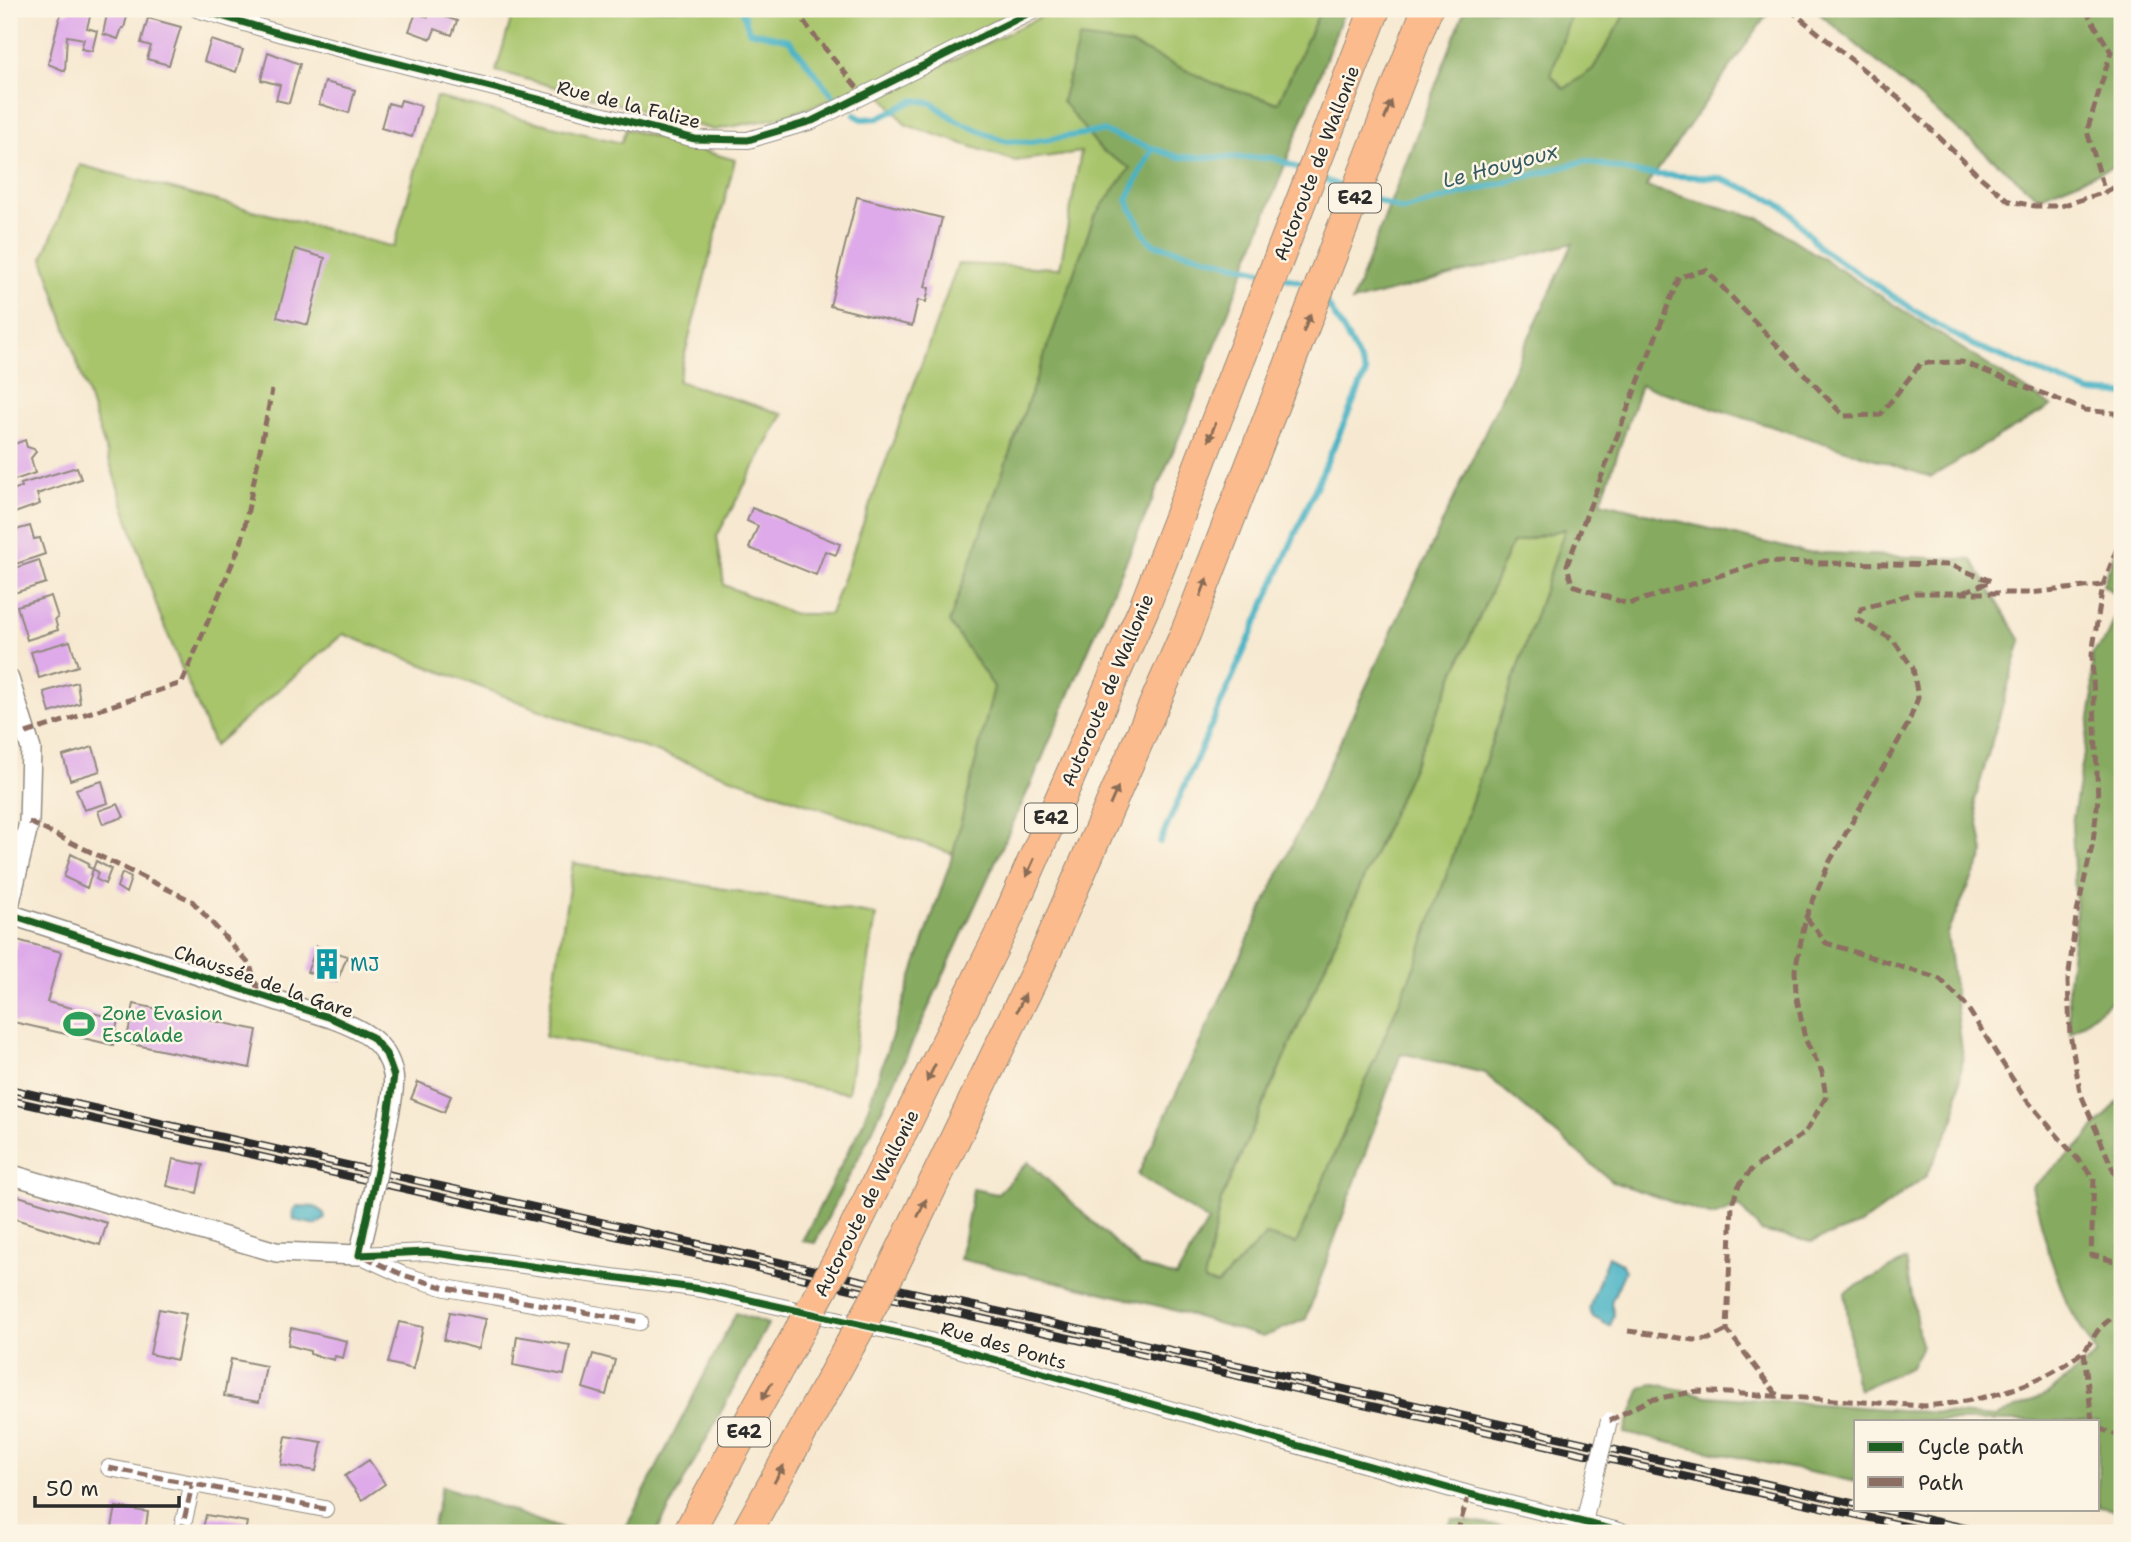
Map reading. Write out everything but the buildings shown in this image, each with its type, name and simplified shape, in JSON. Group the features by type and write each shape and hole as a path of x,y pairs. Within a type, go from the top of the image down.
{"highway":[{"name":"Autoroute de Wallonie","path":"688,1533 840,1257 1005,923 1143,608 1375,9"},
{"name":"E42","path":"746,1533 892,1269 1053,936 1186,632 1427,9"}],"street":[{"name":"Rue de la Falize","path":"197,9 282,34 695,139 747,140 812,121 1037,9"},
{"path":"9,679 32,749 29,822 15,850 9,906"},
{"name":"Chaussée de la Gare","path":"9,914 331,1018 372,1037 386,1054 394,1076 386,1134 359,1255"},
{"path":"9,1174 276,1252 359,1255 404,1275 446,1288 639,1322"},
{"name":"Rue des Ponts","path":"359,1255 427,1252 701,1289 831,1317 912,1336 1469,1494 1628,1533"},
{"path":"1584,1523 1609,1421"},
{"path":"109,1468 192,1486 325,1509"},
{"path":"181,1533 192,1486"}],"green space":[{"path":"514,9 1020,9 865,88 782,117 714,130 496,71"},
{"path":"1056,9 1321,9 1278,103 1220,86 1101,150 1131,167 1094,217 950,622 995,686 953,854 587,728 343,634 214,746 159,613 43,258 80,165 394,247 436,97 621,143 626,129 735,160 678,381 783,414 717,536 724,585 794,614 830,614 958,264 1060,268 1081,152 1015,161 906,125 882,95"},
{"path":"1321,9 1345,9 1188,416 1035,775 871,1133 815,1243 802,1241 862,1125 953,854 994,687 949,622 1094,217 1130,168 1101,150 1062,101 1079,38 1132,45 1220,86 1278,103"},
{"path":"1465,9 1573,9 1551,75 1564,89 1593,69 1628,9 1771,9 1646,187 1760,218 2051,406 1931,477 1641,385 1601,502 1804,552 1972,560 2021,641 1975,800 1984,853 1947,933 1963,1058 1954,1120 1926,1176 1861,1224 1811,1242 1761,1231 1739,1206 1713,1216 1613,1182 1484,1073 1401,1053 1306,1319 1263,1337 1163,1307 960,1259 973,1189 997,1194 1028,1162 1140,1266 1176,1277 1208,1221 1138,1175 1573,243 1352,302","holes":["1565,529 1418,958 1296,1244 1266,1235 1217,1285 1204,1281 1221,1200 1512,543"]},
{"path":"1573,9 1628,9 1593,69 1564,89 1551,75"},
{"path":"1814,9 2122,9 2122,163 2038,197"},
{"path":"1565,529 1418,958 1296,1244 1266,1235 1217,1285 1203,1281 1221,1201 1512,543"},
{"path":"2122,535 2122,992 2070,1034 2068,981 2076,917 2072,824 2093,700 2092,654 2108,636 2121,599 2103,585"},
{"path":"573,863 876,915 848,1093 545,1037"},
{"path":"2122,1097 2122,1511 2100,1507 2100,1420 1854,1420 1854,1482 1624,1433 1641,1388 1652,1383 1706,1396 1996,1417 2048,1394 2097,1354 2067,1304 2049,1254 2032,1187 2080,1145"},
{"path":"1906,1260 1921,1348 1911,1367 1859,1390 1855,1379 1845,1292"},
{"path":"736,1313 768,1324 656,1533 623,1533"},
{"path":"442,1486 573,1533 431,1533"},
{"path":"1452,1519 1537,1532 1446,1533"}],"water":[{"path":"297,1206 315,1207 324,1213 325,1219 316,1225 294,1220 293,1210"},
{"path":"1608,1256 1621,1263 1625,1271 1611,1302 1614,1315 1610,1326 1593,1317 1589,1309"}],"waterway":[{"name":"Le Houyoux","path":"742,9 749,31 789,40 833,96"},
{"name":"Le Houyoux","path":"855,115 862,119 878,118 915,100 932,103 955,120 1003,141 1031,142 1102,131 1178,157 1274,158 1305,171"},
{"path":"1152,149 1127,200 1145,235 1153,244 1265,272"},
{"name":"Le Houyoux","path":"1364,195 1402,210 1585,161 1642,174 1719,178 1763,195 1787,209 1821,249 1937,325 1973,345 2089,392 2122,394"},
{"name":"Le Houyoux","path":"1318,177 1350,190"},
{"path":"1282,277 1301,282 1310,289"},
{"path":"1160,842 1366,373 1325,300"}],"railway":[{"path":"9,1089 1854,1504"},
{"path":"9,1100 1937,1533"},
{"path":"1884,1510 1988,1533"}],"marked path":[{"path":"795,9 864,96"},
{"path":"1789,9 1902,101 1978,175 2009,201 2035,206 2061,206 2105,192 2122,183"},
{"path":"2085,9 2111,52 2087,131 2105,192"},
{"path":"1964,592 1991,581 1950,565 1763,562 1628,604 1572,585 1567,565 1679,277 1706,270 1844,416 1880,415 1921,363 1962,362 2085,410 2122,414"},
{"path":"26,733 182,683 242,540 272,390"},
{"path":"2122,535 2103,585 2092,654 2098,798 2093,842 2076,917 2068,981 2070,1034 2080,1092 2122,1191"},
{"path":"1777,1395 1727,1330 1732,1204 1739,1185 1753,1168 1805,1133 1826,1097 1822,1072 1805,1039 1796,993 1795,970 1806,917 1830,861 1908,724 1918,698 1913,668 1893,640 1857,619 1861,609 1915,593 2029,593 2103,585"},
{"path":"29,822 192,901 250,965 259,994"},
{"path":"1806,917 1826,943 1940,979 1965,1004 2024,1097 2094,1178 2091,1255 2122,1263"},
{"path":"365,1257 403,1275 446,1288 640,1322"},
{"path":"1609,1421 1649,1400 1698,1391 1924,1406 1986,1397 2026,1384 2064,1365 2084,1350 2101,1327 2122,1311"},
{"path":"1628,1331 1694,1340 1709,1339 1727,1330"},
{"path":"2084,1352 2092,1420"},
{"path":"2100,1429 2122,1437"},
{"path":"109,1468 325,1509"},
{"path":"181,1533 192,1486"},
{"path":"1457,1533 1469,1494"}],"cycle path":[{"path":"197,9 282,34 695,139 748,140 812,121 1037,9"},
{"path":"9,914 331,1018 372,1037 386,1054 394,1076 385,1134 359,1255 427,1252 701,1289 912,1336 1469,1494 1627,1533"}],"place":[{"name":"MJ","path":"327,964"},
{"name":"Zone Evasion Escalade","path":"79,1024"}]}
